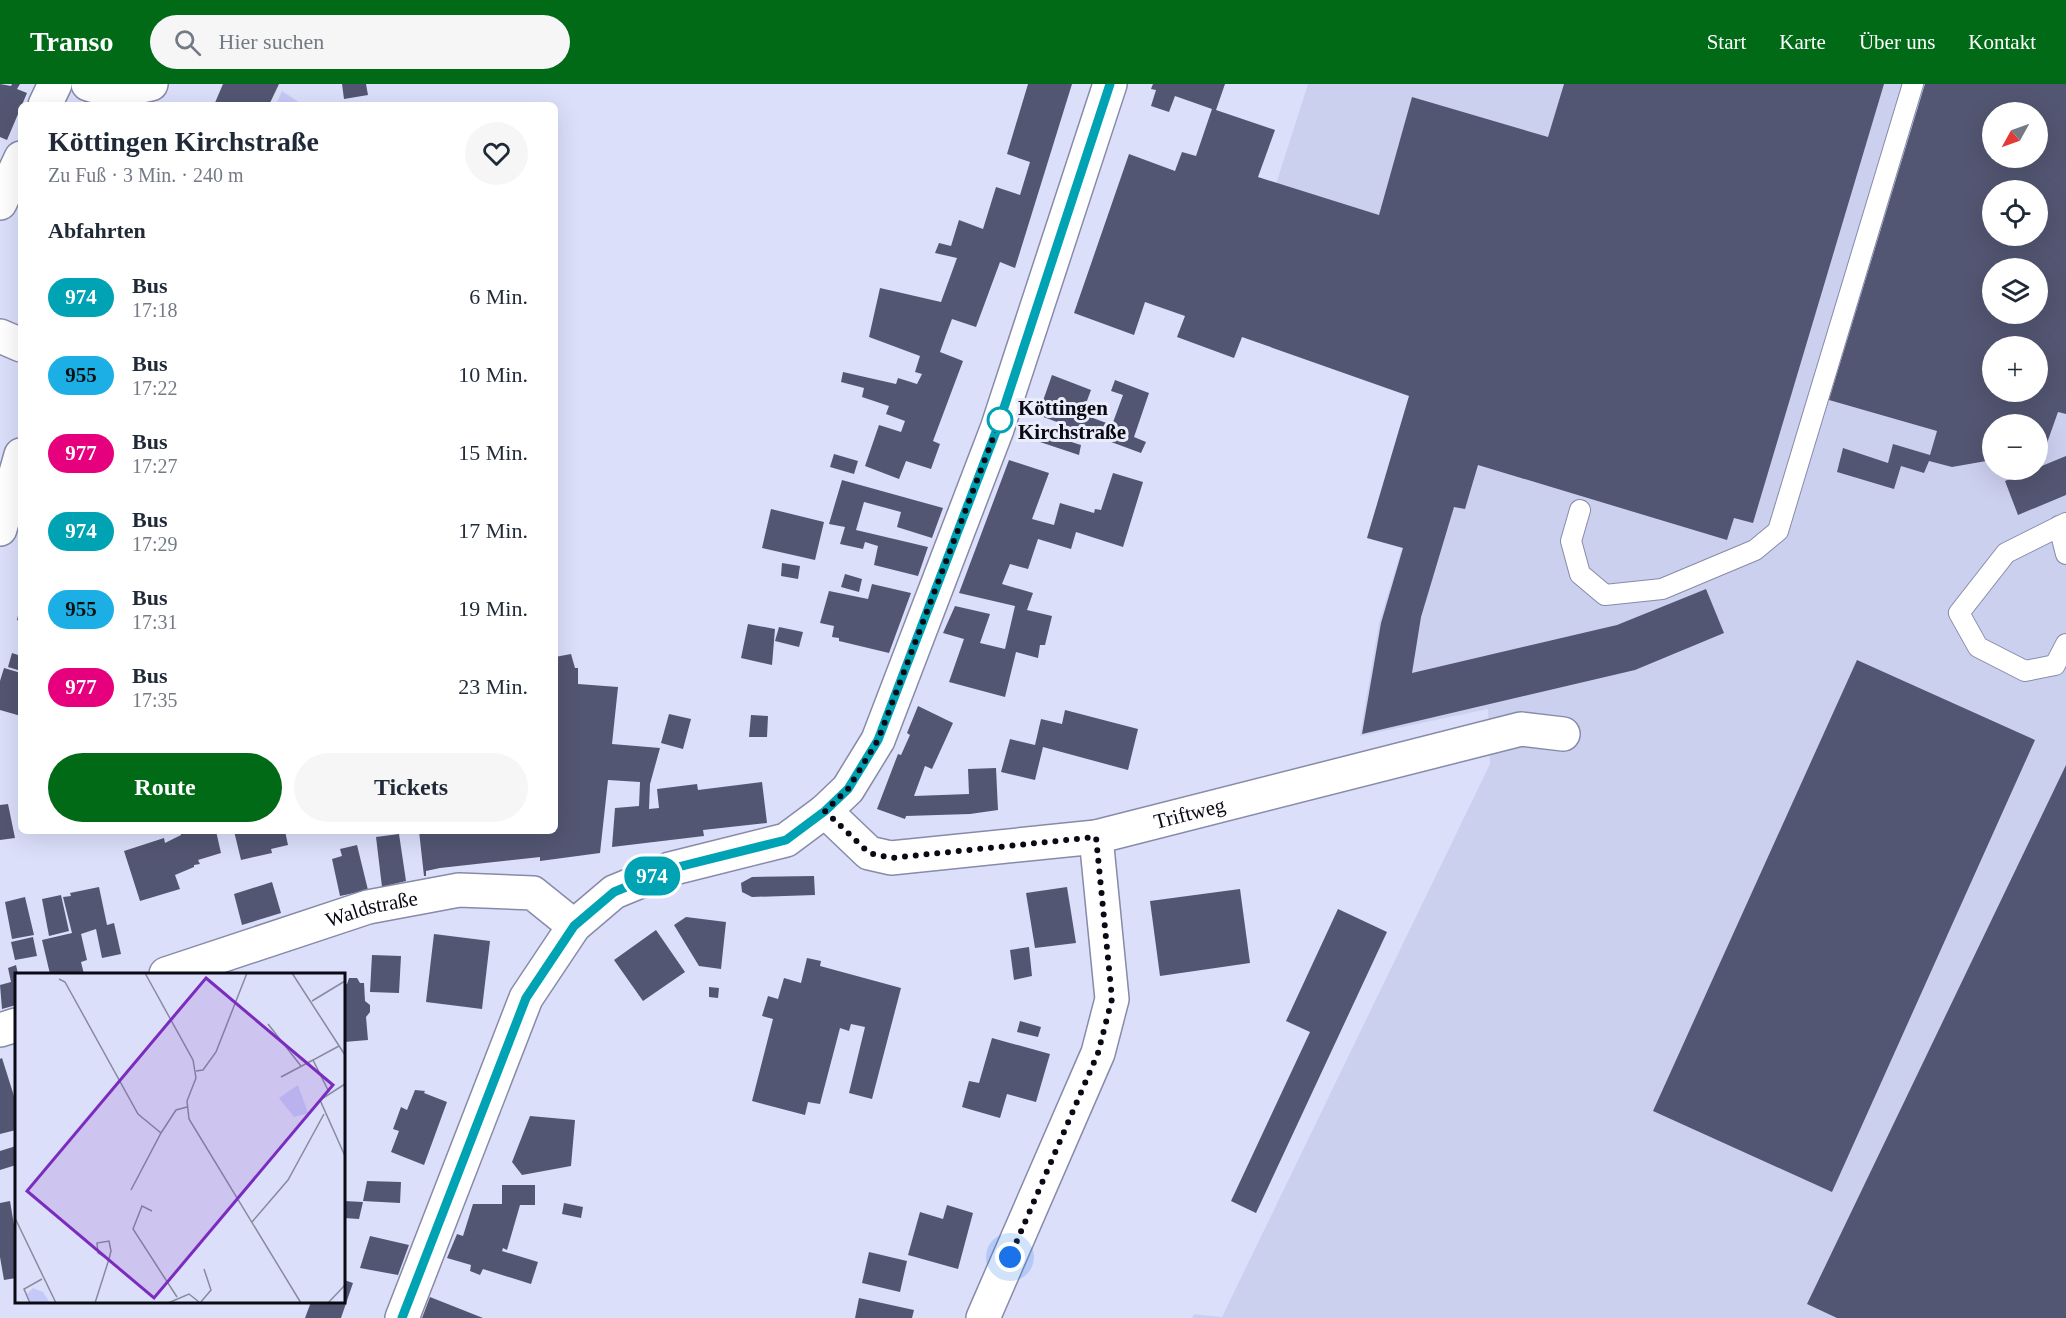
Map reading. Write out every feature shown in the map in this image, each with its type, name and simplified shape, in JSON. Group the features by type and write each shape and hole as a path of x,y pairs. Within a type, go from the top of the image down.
{"street":[{"path":"46,102 55,84"},
{"path":"88,84 115,93 151,84"},
{"path":"402,1318 526,998 574,926 614,892 670,869 786,840 825,811 848,789 878,740 997,429 1110,84"},
{"path":"0,203 18,164"},
{"path":"0,336 18,344"},
{"path":"0,529 18,466"},
{"name":"Triftweg","path":"825,811 869,853 891,858 1096,837 1521,729 1563,734"},
{"path":"983,1318 1098,1053 1112,999 1096,837"},
{"name":"Waldstraße","path":"172,973 368,908 459,890 533,893 574,926"},
{"path":"0,1030 15,1024"}],"lane":[{"path":"1580,510 1571,541 1580,574 1605,595 1662,589 1755,550 1778,531 1913,84"},
{"path":"2066,554 2062,525 2006,552 1959,613 1978,647 2025,670 2055,665 2066,644"}],"shaded area":[{"path":"1308,84 2066,84 2066,1318 1192,1318 1194,1314 1222,1317 1490,764 1488,709 1360,736 1379,623 1402,548 1367,538 1423,352 1276,184"},
{"path":"282,91 298,102 277,102"}],"building":[{"path":"0,84 11,86 20,84 17,89 27,93 23,102 18,102 18,114 7,140 0,137"},
{"path":"223,84 279,84 270,102 215,102"},
{"path":"342,84 366,84 368,95 344,99"},
{"path":"1028,84 1072,84 1015,268 1000,262 976,327 952,319 940,352 963,361 933,441 940,444 931,469 906,461 899,479 865,466 879,425 901,432 905,421 886,414 889,406 862,397 864,388 841,382 843,372 896,384 898,378 917,384 922,374 915,372 920,356 869,337 880,288 941,302 957,258 935,253 939,243 951,246 959,220 983,229 996,187 1020,195 1030,162 1007,154"},
{"path":"1153,84 1225,84 1216,110 1275,130 1258,177 1379,215 1412,97 1548,137 1564,84 1884,84 1753,523 1734,518 1727,540 1478,465 1465,509 1454,507 1421,617 1412,673 1617,625 1706,589 1724,633 1635,670 1362,734 1381,623 1403,548 1367,538 1409,396 1242,337 1234,358 1177,337 1185,316 1145,302 1134,335 1074,313 1129,154 1175,171 1182,152 1196,156 1212,109 1175,96 1169,112 1151,106 1156,90 1151,89"},
{"path":"1925,84 2066,84 2066,414 2058,412 2048,440 2048,414 1982,414 1982,462 1952,467 1929,461 1924,473 1901,466 1894,489 1837,472 1843,448 1888,463 1893,444 1930,455 1937,431 1829,400"},
{"path":"1052,375 1091,390 1082,414 1112,425 1123,395 1111,391 1115,380 1149,393 1134,437 1146,442 1141,453 1038,415"},
{"path":"1043,433 1081,445 1079,455 1040,442"},
{"path":"834,454 858,461 854,474 830,467"},
{"path":"2066,456 2066,495 2018,515 2005,481 2048,480 2048,463"},
{"path":"1009,460 1049,473 1032,519 1054,525 1060,503 1094,513 1095,509 1101,510 1113,473 1143,482 1123,547 1076,532 1071,549 1038,539 1028,569 1010,564 1002,584 1033,593 1027,610 1052,616 1045,645 1040,645 1038,658 1016,652 1005,697 949,682 964,639 943,633 955,606 990,614 980,643 1005,649 1015,606 959,593"},
{"path":"842,480 943,508 932,538 897,527 901,512 864,502 856,530 928,547 918,576 874,565 878,546 865,542 863,549 840,544 845,527 829,524"},
{"path":"771,509 824,522 815,560 762,548"},
{"path":"782,563 800,566 798,579 781,576"},
{"path":"845,574 862,579 859,592 841,587"},
{"path":"872,584 911,593 889,653 839,641 839,638 832,637 834,626 820,623 829,591 868,599"},
{"path":"748,624 775,629 772,665 741,658"},
{"path":"779,627 803,632 799,647 775,641"},
{"path":"12,653 18,655 18,670 8,667"},
{"path":"571,654 575,668 578,668 578,684 618,687 612,744 660,748 650,784 649,809 659,808 657,789 697,784 698,790 762,782 767,823 703,830 704,836 612,847 615,808 639,806 640,782 608,780 600,853 540,861 540,857 440,868 426,871 426,876 424,876 419,834 558,834 558,656"},
{"path":"1857,660 2035,740 1832,1192 1653,1111"},
{"path":"4,668 18,672 18,715 0,710 0,681"},
{"path":"918,706 953,723 932,769 925,766 914,796 969,794 968,769 996,768 998,810 970,814 906,816 905,819 877,809 898,754 901,755 910,735 907,733"},
{"path":"1065,710 1138,729 1128,770 1043,747 1035,780 1001,772 1010,739 1035,745 1041,719 1062,724"},
{"path":"669,714 691,719 683,749 661,743"},
{"path":"751,715 768,716 767,737 749,737"},
{"path":"2066,765 2066,1318 1837,1318 1807,1304"},
{"path":"8,804 15,838 0,840 0,805"},
{"path":"217,834 221,853 198,860 200,864 175,875 180,889 140,901 124,851 164,838 165,843 181,835"},
{"path":"235,834 286,834 288,845 271,849 272,853 241,860"},
{"path":"399,834 406,881 382,887 376,837"},
{"path":"357,845 368,890 340,896 332,859 342,856 340,849"},
{"path":"814,876 815,895 752,897 742,892 741,883 752,877"},
{"path":"272,882 281,913 242,925 234,894"},
{"path":"99,887 107,925 114,923 121,954 102,958 96,929 81,934 87,960 81,962 84,973 50,973 42,940 72,933 63,897 71,896 70,893"},
{"path":"1067,887 1076,943 1035,948 1026,893"},
{"path":"1240,889 1250,963 1160,976 1150,901"},
{"path":"61,895 69,931 49,936 42,899"},
{"path":"25,897 34,935 12,939 5,902"},
{"path":"1338,909 1387,932 1256,1213 1231,1201 1310,1032 1286,1021"},
{"path":"686,917 726,922 721,969 699,966 674,925"},
{"path":"656,930 685,972 643,1001 614,960"},
{"path":"434,934 490,941 482,1009 426,1002"},
{"path":"33,937 37,956 15,960 11,942"},
{"path":"1029,947 1032,976 1014,980 1010,950"},
{"path":"372,955 401,956 399,993 370,992"},
{"path":"807,958 821,961 820,966 901,988 872,1099 849,1093 865,1027 851,1024 849,1031 840,1028 820,1104 808,1102 805,1115 752,1101 773,1019 762,1016 768,996 778,999 784,978 801,983"},
{"path":"16,965 18,973 15,973 15,1005 2,1009 0,985 11,982 8,968"},
{"path":"349,978 357,978 360,983 364,983 365,1001 370,1005 370,1012 366,1017 368,1040 345,1042 345,984"},
{"path":"709,987 719,988 718,998 709,997"},
{"path":"1020,1021 1041,1027 1038,1037 1017,1032"},
{"path":"992,1038 1050,1054 1036,1102 1007,1094 1000,1118 962,1107 969,1081 979,1083"},
{"path":"2,1058 15,1096 15,1130 0,1134 0,1059"},
{"path":"415,1090 425,1091 424,1093 447,1102 424,1165 391,1152 399,1131 393,1129 401,1107 407,1110"},
{"path":"530,1116 575,1120 571,1166 522,1175 512,1162"},
{"path":"15,1146 15,1165 0,1170 0,1151"},
{"path":"367,1181 401,1182 400,1203 363,1201"},
{"path":"502,1185 535,1185 535,1205 520,1205 507,1250 503,1248 502,1251 538,1262 531,1284 483,1269 480,1275 470,1271 471,1265 447,1258 457,1234 463,1236 473,1204 502,1204"},
{"path":"10,1201 15,1231 15,1278 4,1280 0,1257 0,1203"},
{"path":"345,1201 363,1202 359,1219 345,1218"},
{"path":"564,1203 583,1207 581,1218 562,1214"},
{"path":"947,1205 973,1213 958,1269 908,1255 920,1212 943,1219"},
{"path":"370,1236 409,1245 398,1275 360,1268"},
{"path":"869,1252 907,1261 900,1292 862,1283"},
{"path":"345,1280 353,1283 341,1318 305,1318 311,1303 345,1303"},
{"path":"430,1297 483,1318 422,1318"},
{"path":"859,1298 914,1310 912,1318 855,1318"}],"bus line":[{"name":"974","path":"402,1318 526,998 574,926 614,892 670,869 786,840 825,811 848,789 878,740 997,429 1110,84"}],"place":[{"name":"Köttingen Kirchstraße","path":"1000,420"}],"route":[{"path":"1000,420 878,740 848,789 825,811 869,853 891,858 1096,837 1112,999 1098,1053 1010,1257"}]}
